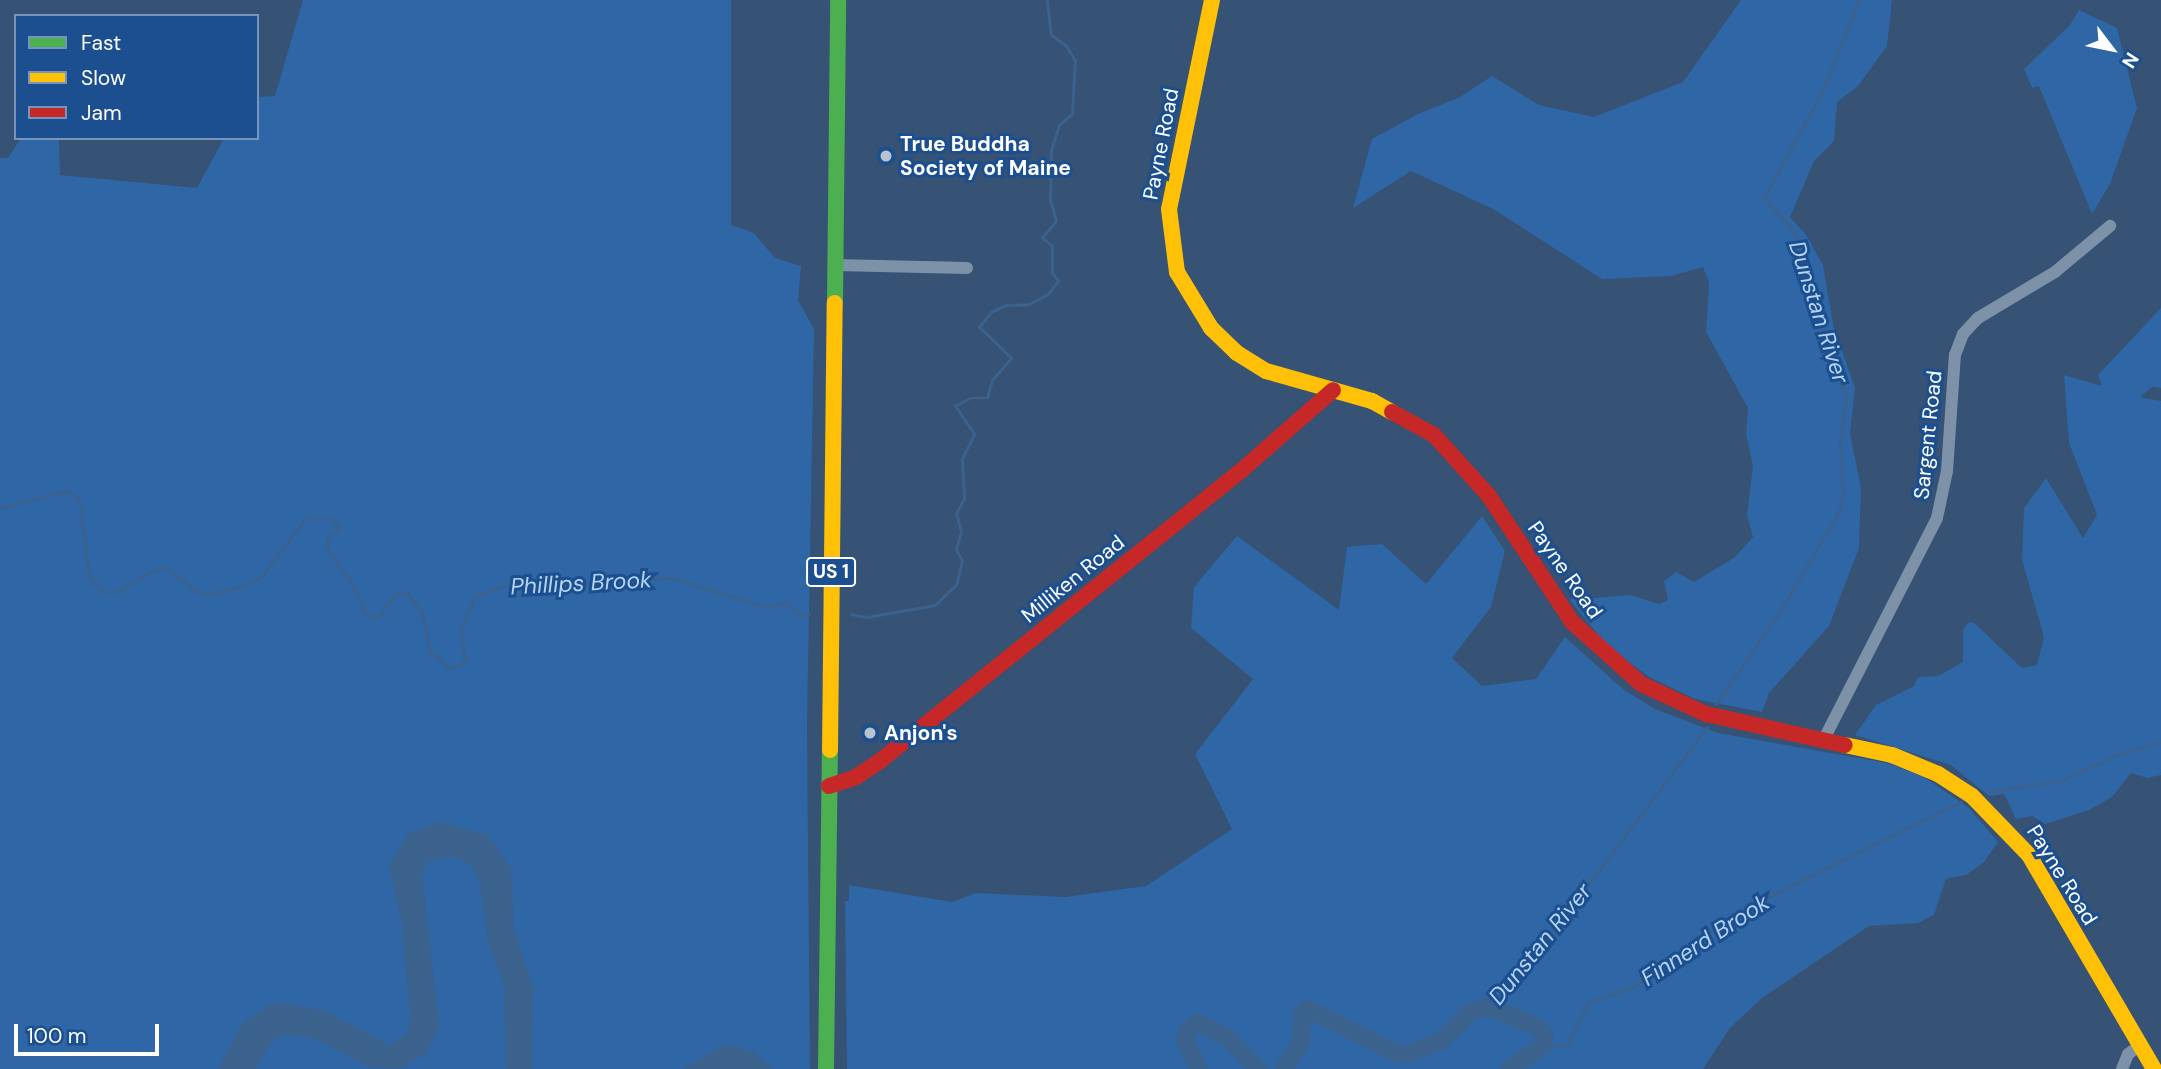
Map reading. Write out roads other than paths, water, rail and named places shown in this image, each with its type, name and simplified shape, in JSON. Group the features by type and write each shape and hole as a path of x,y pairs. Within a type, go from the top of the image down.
{"main road":[{"name":"US 1","path":"825,1069 838,0"},
{"name":"Payne Road","path":"1212,0 1170,201 1175,265 1196,309 1231,348 1266,371 1332,390 1408,418 1454,453 1489,496 1572,622 1641,684 1706,714 1824,739 1917,764 1959,787 1994,815 2036,865 2154,1069"},
{"name":"Milliken Road","path":"829,786 856,777 880,761 1242,470 1328,398 1332,390"},
{"path":"2139,1046 2161,1053"}],"street":[{"name":"Sargent Road","path":"1824,739 1937,518 1947,471 1955,355 1963,334 1997,305 2054,272 2110,226"},
{"path":"835,265 967,268"},
{"path":"2122,1069 2128,1054 2139,1046"}],"waterway":[{"name":"Phillips Brook","path":"851,614 867,617 935,605 956,585 962,561 956,549 961,531 956,514 964,498 962,459 974,434 955,406 970,398 987,398 992,380 1011,358 979,327 991,312 1006,305 1029,304 1048,294 1058,281 1052,273 1052,246 1042,238 1056,221 1050,200 1051,150 1059,125 1072,114 1075,61 1067,47 1051,35 1047,0"},
{"name":"Dunstan River","path":"1716,704 1777,616 1840,510 1843,493 1840,444 1846,398 1795,233 1764,198 1823,90 1859,0"},
{"name":"Phillips Brook","path":"0,508 65,491 74,495 80,501 89,570 94,584 104,592 117,592 150,572 168,568 195,591 210,594 235,588 260,578 306,518 331,518 339,528 328,538 327,550 352,583 366,615 378,617 398,591 408,594 422,612 430,651 448,668 460,666 465,660 460,630 475,597 512,583 552,588 622,579 673,578 765,607 786,602 796,613 809,614"},
{"name":"Dunstan River","path":"1494,1009 1707,727"},
{"name":"Finnerd Brook","path":"1987,792 2061,781 2116,755 2161,742"},
{"name":"Finnerd Brook","path":"1541,1047 1567,1045 1588,1003 1635,986 1739,911 1961,802"},
{"name":"Dunstan River","path":"1283,1069 1301,1042 1302,1014 1308,1009 1394,1052 1408,1054 1442,1040 1471,1011 1489,1007 1537,1027 1544,1034 1543,1045 1510,1069"},
{"name":"Dunstan River","path":"1199,1069 1185,1041 1187,1031 1198,1023 1227,1037 1258,1069"}],"place":[{"name":"True Buddha Society of Maine","path":"886,156"},
{"name":"Anjon's","path":"870,733"}]}
